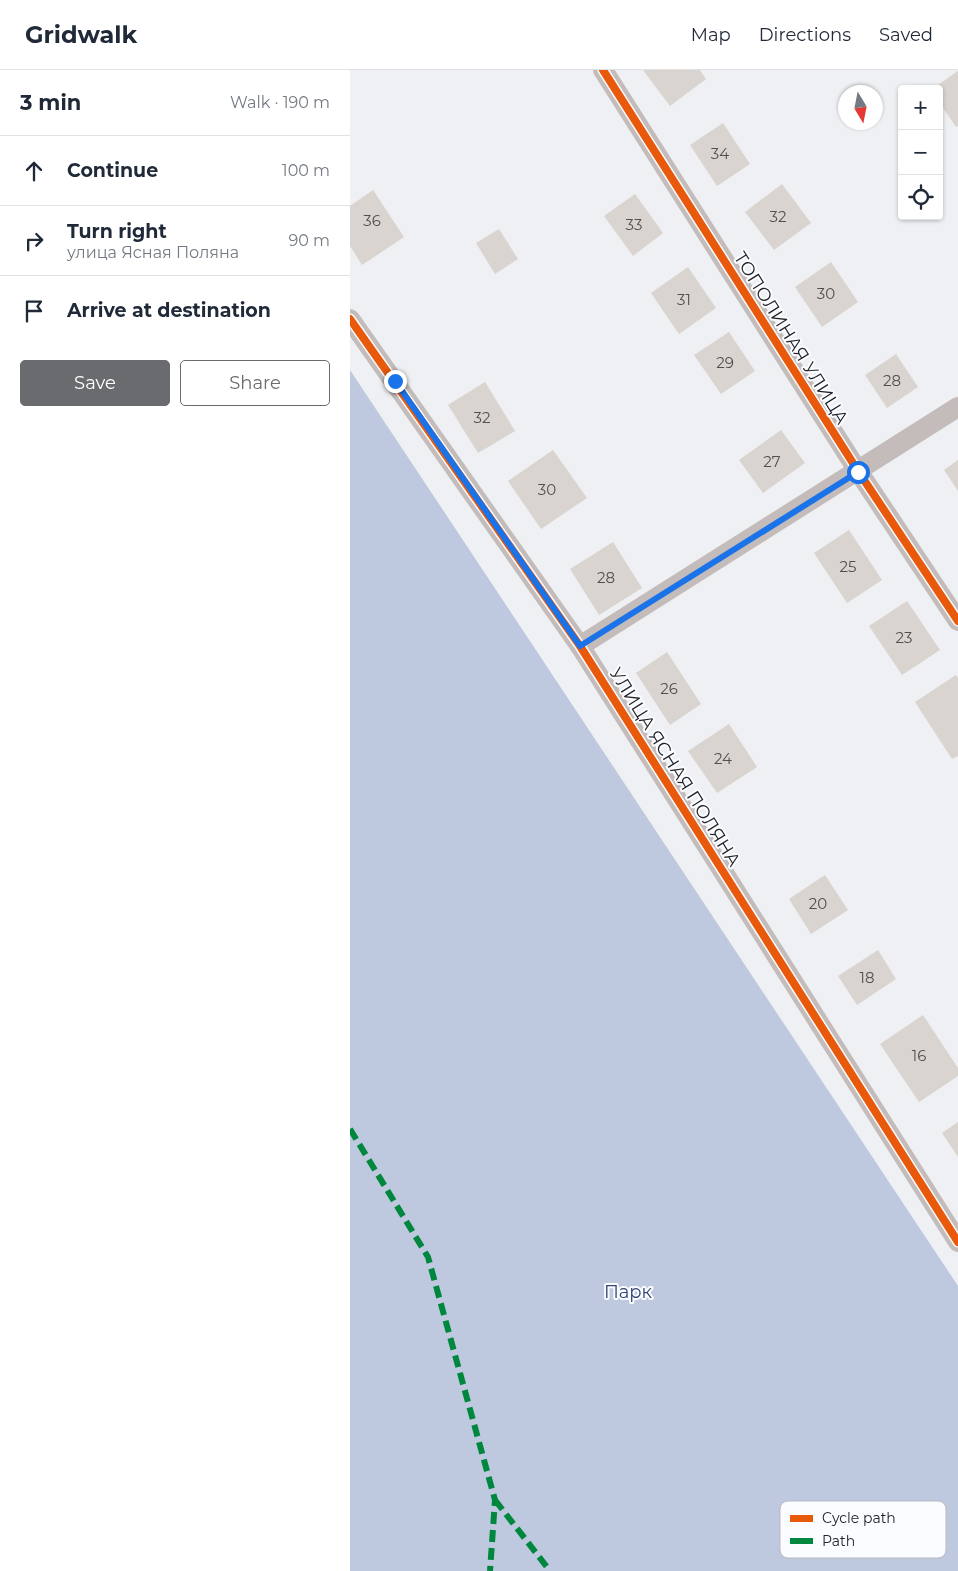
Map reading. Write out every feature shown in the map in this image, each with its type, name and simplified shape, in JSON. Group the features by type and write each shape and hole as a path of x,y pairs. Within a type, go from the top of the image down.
{"street":[{"name":"ТОПОЛИНАЯ УЛИЦА","path":"603,70 858,472 958,621"},
{"name":"УЛИЦА ЯСНАЯ ПОЛЯНА","path":"350,319 580,646 958,1242"},
{"path":"580,646 958,407"}],"green space":[{"name":"Парк","path":"350,370 958,1286 958,1571 350,1571"}],"building":[{"path":"643,70 700,70 706,79 670,106"},
{"path":"958,71 958,126 956,127 943,108 943,85 938,85"},
{"path":"723,123 750,164 717,186 690,145"},
{"path":"782,184 811,223 774,250 745,212"},
{"path":"373,190 404,237 362,265 350,246 350,206"},
{"path":"635,194 663,233 633,256 604,216"},
{"path":"499,229 518,259 495,274 476,243"},
{"path":"831,262 858,302 822,327 795,287"},
{"path":"688,267 716,308 679,334 651,293"},
{"path":"729,332 755,371 721,394 694,355"},
{"path":"896,354 918,387 887,408 865,375"},
{"path":"485,382 515,431 478,453 448,405"},
{"path":"781,430 805,463 763,493 739,460"},
{"path":"553,450 587,498 541,529 508,481"},
{"path":"958,460 958,491 944,470"},
{"path":"849,530 882,580 847,603 814,553"},
{"path":"613,542 642,588 599,615 570,569"},
{"path":"907,601 940,650 902,675 869,626"},
{"path":"667,652 701,704 670,725 636,673"},
{"path":"956,675 958,678 958,756 952,759 915,702"},
{"path":"729,724 757,767 717,793 688,751"},
{"path":"825,875 848,910 811,934 789,899"},
{"path":"878,950 896,979 857,1005 838,976"},
{"path":"923,1015 958,1068 958,1076 919,1102 880,1044"},
{"path":"958,1122 958,1157 942,1133"}],"marked path":[{"path":"350,1129 428,1257 495,1500 490,1571"},
{"path":"495,1500 550,1571"}],"cycle path":[{"path":"603,70 858,471 958,621"},
{"path":"350,319 580,646 958,1242"}],"route":[{"path":"395,381 580,646 858,472"}]}
